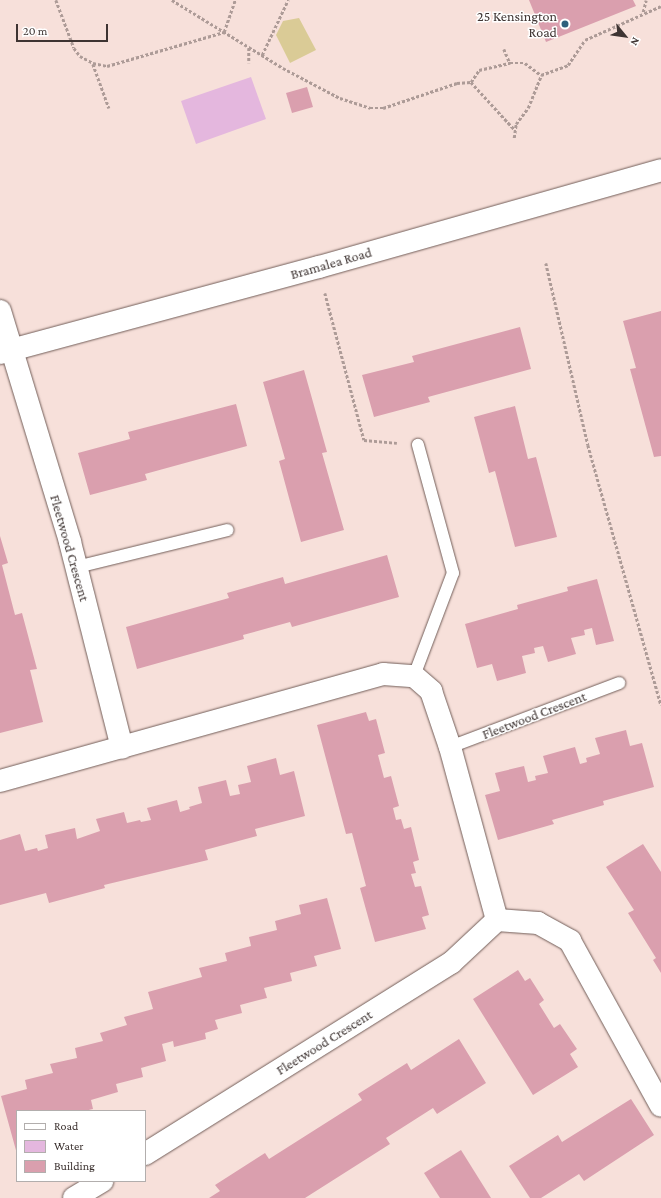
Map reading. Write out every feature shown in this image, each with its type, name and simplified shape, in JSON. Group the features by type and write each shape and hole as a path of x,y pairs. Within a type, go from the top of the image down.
{"street":[{"name":"Bramalea Road","path":"5,351 319,267 661,170"},
{"name":"Fleetwood Crescent","path":"0,311 5,351 77,568 122,748"},
{"path":"0,781 383,674 414,676 431,691 450,747 496,920 538,923 570,941 661,1106"},
{"name":"Fleetwood Crescent","path":"146,1153 451,963 496,920"},
{"path":"74,1198 100,1182"}],"lane":[{"path":"414,676 453,573 418,445"},
{"path":"77,568 228,530"},
{"name":"Fleetwood Crescent","path":"450,747 619,683"}],"path":[{"path":"56,0 74,48 80,56 93,63 107,66 224,32"},
{"path":"172,0 262,56 340,98 370,108 383,108 457,83 471,82"},
{"path":"230,0 233,5"},
{"path":"224,32 234,0"},
{"path":"262,56 288,0"},
{"path":"643,13 646,0"},
{"path":"514,138 516,124 528,108 541,75 568,64 585,40 661,6"},
{"path":"249,47 249,63"},
{"path":"504,49 510,63"},
{"path":"93,63 109,108"},
{"path":"471,82 479,70 510,63 525,63 541,75"},
{"path":"471,82 515,130"},
{"path":"546,263 588,445 661,705"},
{"path":"319,267 364,440 418,445"}],"shaded area":[{"path":"299,18 316,50 290,63 276,35 283,21"}],"water":[{"path":"251,77 266,119 196,144 181,101"}],"building":[{"name":"25 Kensington Road","path":"529,0 633,0 636,6 546,42"},
{"path":"307,87 313,107 292,113 286,93"},
{"path":"661,311 661,456 654,457 630,369 636,368 623,321"},
{"path":"520,327 531,369 428,397 430,402 374,417 362,375 414,362 412,356"},
{"path":"304,370 327,452 322,453 344,530 301,542 279,461 285,459 263,382"},
{"path":"236,404 247,446 145,474 147,480 90,495 78,453 130,439 128,432"},
{"path":"515,406 528,459 536,457 557,537 515,547 495,471 489,473 474,417"},
{"path":"0,536 8,563 2,565 15,615 22,613 37,669 30,670 43,722 0,733"},
{"path":"387,555 399,597 292,627 290,622 243,635 244,639 137,669 126,627 229,598 227,593 283,577 285,584"},
{"path":"597,579 614,641 596,645 592,628 584,630 585,635 571,638 576,654 548,662 543,646 534,648 535,653 522,656 526,673 497,681 492,664 477,668 465,624 518,609 517,605 568,591 567,587"},
{"path":"366,712 369,721 376,719 385,753 378,755 384,778 391,776 399,806 393,808 396,820 401,819 404,829 411,827 419,860 413,862 416,873 411,874 415,887 421,886 429,915 422,917 426,929 375,942 360,888 366,886 352,833 346,834 317,725"},
{"path":"626,730 630,746 642,743 654,787 603,801 604,805 552,820 554,824 498,840 485,795 500,791 495,773 524,766 528,782 536,780 535,776 548,773 543,756 575,747 580,764 587,762 586,758 600,754 595,738"},
{"path":"276,758 280,775 294,771 305,816 255,829 257,836 205,850 208,860 104,885 105,888 49,903 46,893 0,905 0,840 20,834 25,851 37,848 38,851 48,848 45,835 75,828 77,839 100,831 96,819 124,812 127,823 140,820 141,822 151,820 147,808 177,800 180,812 190,809 189,807 202,803 198,787 226,780 230,796 240,794 238,785 251,782 247,766"},
{"path":"643,844 661,872 661,973 653,960 656,958 628,913 634,910 606,867"},
{"path":"327,898 341,949 314,956 317,966 290,973 292,981 264,988 267,998 240,1005 242,1013 215,1020 218,1029 205,1033 206,1039 174,1047 173,1041 162,1044 166,1061 141,1068 143,1077 116,1084 118,1092 91,1100 93,1109 16,1110 16,1150 1,1096 27,1089 25,1080 53,1073 50,1064 77,1058 75,1048 103,1041 100,1033 127,1025 124,1017 153,1009 148,992 202,977 199,968 227,961 225,953 251,946 249,937 277,930 275,921 301,914 299,905"},
{"path":"518,970 525,981 530,978 544,1000 539,1004 554,1028 560,1024 577,1049 570,1054 578,1067 533,1095 473,999"},
{"path":"459,1039 486,1083 437,1114 433,1108 386,1138 390,1144 305,1198 209,1198 220,1191 215,1185 265,1153 269,1159 362,1100 358,1094 407,1063 411,1070"},
{"path":"631,1099 654,1135 584,1181 579,1174 541,1198 530,1198 509,1166 558,1135 562,1142"},
{"path":"461,1150 491,1198 440,1198 424,1173"}],"place":[{"name":"25 Kensington Road","path":"565,24"}]}
